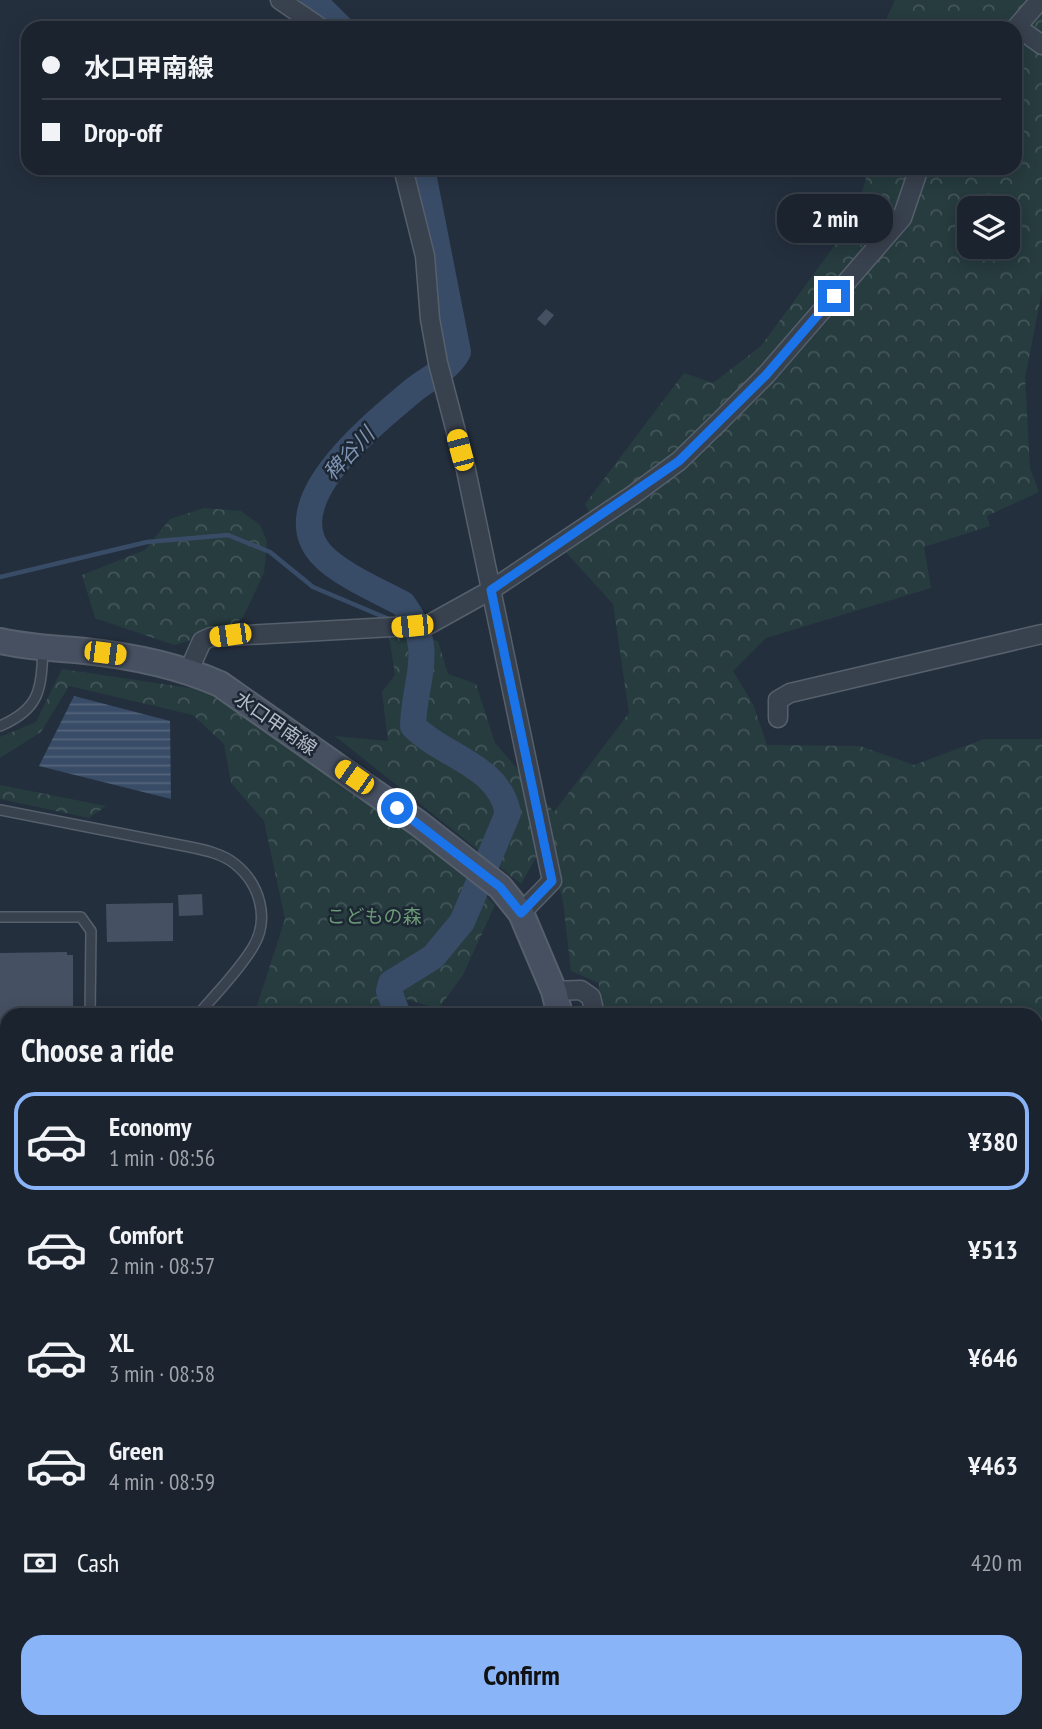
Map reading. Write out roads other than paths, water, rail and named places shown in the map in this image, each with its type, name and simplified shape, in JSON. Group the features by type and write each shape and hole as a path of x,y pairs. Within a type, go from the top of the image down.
{"main road":[{"name":"水口甲南線","path":"0,641 43,650 82,650 128,656 189,670 220,684 460,854 500,887 521,913 554,991 558,1008"}],"street":[{"path":"280,0 311,21"},
{"path":"1022,21 1040,0"},
{"path":"1022,32 1042,45"},
{"path":"405,175 425,256 430,319 438,363 466,470 552,881 521,913"},
{"path":"189,670 201,641 211,638 428,625 491,590 642,489 679,461 766,375 902,218 917,175"},
{"path":"778,718 778,700 790,693 1042,634"},
{"path":"554,991 581,990 591,997 593,1008"}],"lane":[{"path":"0,726 16,719 32,706 41,684 43,650"},
{"path":"0,810 202,849 235,863 257,892 262,909 261,925 255,944 242,963 204,1008"},
{"path":"0,917 81,918 91,931 90,1008"}],"water":[{"path":"74,696 170,721 171,799 39,766"}],"waterway":[{"name":"稗谷川","path":"313,0 334,21"},
{"name":"稗谷川","path":"395,1008 389,991 391,983 433,957 462,922 508,813 503,797 482,773 425,737 413,726 421,650 419,636 403,604 338,568 321,554 310,533 310,511 320,488 335,465 375,423 416,388 443,370 458,352 423,175"},
{"path":"0,577 147,542 228,535 270,552 313,587 391,620 410,614"}],"park label":[{"name":"こどもの森","path":"374,916"}]}
